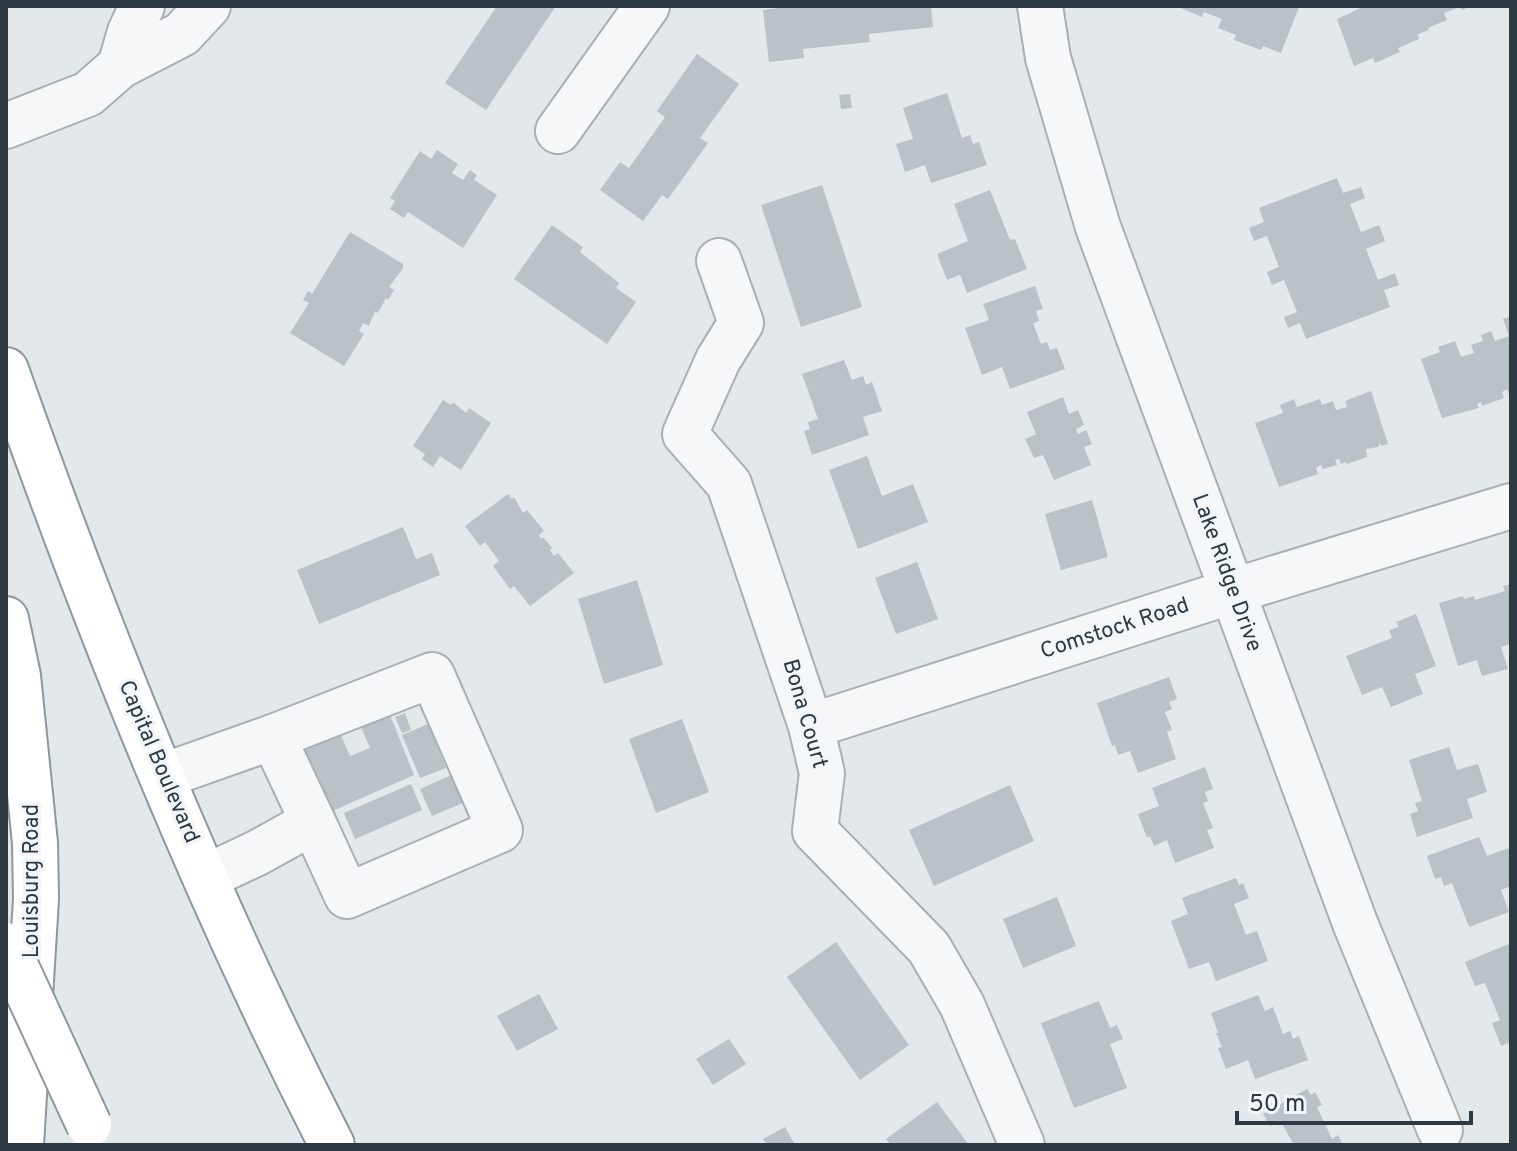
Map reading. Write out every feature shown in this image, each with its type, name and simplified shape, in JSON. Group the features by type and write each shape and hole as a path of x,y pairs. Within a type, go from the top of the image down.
{"highway":[{"name":"Capital Boulevard","path":"6,370 53,502 163,776 206,877 332,1145"},
{"name":"Louisburg Road","path":"6,619 18,676 31,788 36,871 21,1145"},
{"path":"6,945 94,1135"}],"street":[{"path":"120,66 142,6"},
{"path":"6,126 88,94 120,66 182,34 208,6"},
{"path":"558,131 647,6"},
{"name":"Lake Ridge Drive","path":"1040,6 1048,58 1098,227 1355,923 1440,1130"},
{"name":"Bona Court","path":"719,261 741,323 718,360 685,434 729,484 811,726 822,773 815,831 929,948 962,1005 1022,1145"},
{"name":"Comstock Road","path":"811,726 1511,506"},
{"path":"163,776 432,675 500,830 347,896 273,737"},
{"path":"206,877 313,822"}],"building":[{"path":"497,6 556,6 486,110 445,83"},
{"path":"794,6 931,6 933,27 869,34 870,42 803,49 804,58 769,62 763,10"},
{"path":"1176,6 1299,7 1281,53 1263,46 1261,50 1234,40 1236,35 1218,28 1222,19 1204,12 1202,17"},
{"path":"1365,6 1471,6 1444,13 1447,20 1418,34 1419,39 1398,48 1400,52 1375,63 1373,58 1354,66 1337,19"},
{"path":"697,54 739,84 700,138 708,143 668,199 662,195 643,221 600,190 620,162 629,168 665,117 657,111"},
{"path":"947,93 962,138 970,135 973,144 979,142 987,165 931,183 925,165 905,172 896,144 913,139 903,108"},
{"path":"850,94 852,108 841,109 839,95"},
{"path":"437,150 458,164 452,173 463,180 470,170 477,175 474,180 497,195 463,248 408,212 404,218 390,209 395,201 390,198 420,151 431,159"},
{"path":"1337,178 1343,193 1361,187 1365,198 1350,204 1361,232 1379,225 1385,241 1366,249 1378,280 1395,273 1399,285 1384,290 1390,307 1306,339 1300,323 1288,328 1284,317 1297,312 1284,280 1272,285 1267,272 1279,267 1267,236 1254,241 1249,228 1264,222 1259,208"},
{"path":"822,185 862,307 801,327 761,205"},
{"path":"990,190 1010,240 1015,239 1027,269 967,293 960,275 947,280 937,254 968,241 954,204"},
{"path":"552,225 583,247 580,252 619,283 616,288 636,302 607,344 514,279"},
{"path":"350,232 403,264 403,268 389,287 394,290 388,300 386,298 378,313 375,311 369,326 363,323 359,331 364,334 344,366 290,333 309,303 303,300 308,291 312,294"},
{"path":"1035,286 1043,309 1036,311 1039,321 1033,323 1041,344 1047,342 1050,350 1057,348 1065,369 1010,389 1002,367 982,375 965,328 989,320 983,304"},
{"path":"1511,316 1511,392 1508,393 1507,389 1502,392 1504,398 1482,406 1481,402 1477,404 1479,408 1442,418 1421,359 1440,352 1438,347 1455,341 1461,357 1474,353 1471,345 1483,341 1481,335 1491,331 1495,341 1509,336 1503,319"},
{"path":"844,360 852,380 863,376 866,385 872,382 882,411 863,417 869,435 812,455 804,431 810,429 808,422 818,419 802,374"},
{"path":"1371,391 1388,444 1381,446 1380,443 1378,447 1366,449 1367,457 1347,464 1341,464 1339,459 1335,460 1337,465 1323,469 1321,465 1316,468 1318,474 1279,487 1255,423 1283,413 1280,405 1294,399 1297,407 1320,399 1322,405 1333,401 1336,410 1347,407 1345,401"},
{"path":"1063,397 1069,414 1078,410 1084,425 1076,429 1078,434 1086,430 1092,444 1084,447 1091,465 1054,480 1043,455 1034,458 1025,439 1036,434 1027,412"},
{"path":"443,400 451,405 453,402 466,413 469,408 491,423 461,470 440,456 433,467 422,459 425,454 413,446"},
{"path":"867,456 882,496 913,484 928,522 858,549 829,470"},
{"path":"508,494 512,499 514,497 523,513 527,510 544,531 539,535 552,548 550,550 554,556 558,553 574,573 530,606 514,586 510,589 493,566 499,561 485,542 480,546 465,526"},
{"path":"1092,500 1108,557 1061,570 1045,514"},
{"path":"403,527 416,559 432,553 440,575 319,624 297,570"},
{"path":"917,562 938,619 896,634 875,578"},
{"path":"637,580 663,665 604,684 578,599"},
{"path":"1511,584 1511,644 1501,647 1508,669 1482,676 1477,660 1458,666 1439,603 1463,596 1464,599 1474,596 1475,600 1505,591 1503,586"},
{"path":"1416,614 1436,666 1415,674 1423,694 1391,707 1382,687 1362,695 1346,656 1392,638 1389,630 1399,627 1396,622"},
{"path":"1169,677 1177,699 1169,702 1172,709 1165,712 1172,730 1167,732 1176,759 1138,773 1130,751 1118,755 1115,745 1112,746 1097,703"},
{"path":"388,710 414,775 328,813 298,743 337,726 350,756 370,748 359,722"},
{"path":"405,713 411,730 402,733 395,717"},
{"path":"682,719 709,792 656,813 629,739"},
{"path":"428,724 446,768 420,778 402,735"},
{"path":"1449,747 1457,770 1478,764 1487,792 1467,799 1473,818 1417,837 1410,814 1418,811 1415,803 1422,801 1409,760"},
{"path":"1205,767 1213,789 1205,792 1208,801 1203,803 1213,828 1207,830 1214,848 1175,863 1167,840 1154,846 1150,836 1147,838 1138,814 1159,806 1152,788"},
{"path":"458,772 470,800 432,816 420,789"},
{"path":"411,784 422,810 355,839 344,813"},
{"path":"1010,785 1034,841 934,886 909,830"},
{"path":"1479,837 1487,856 1508,848 1511,886 1501,890 1509,912 1469,927 1452,883 1444,886 1441,877 1435,879 1427,856"},
{"path":"1236,878 1239,885 1243,883 1249,898 1234,904 1246,935 1257,931 1268,961 1216,981 1209,962 1189,969 1171,921 1188,914 1182,898"},
{"path":"1057,897 1076,946 1023,968 1003,919"},
{"path":"836,942 909,1045 860,1080 787,977"},
{"path":"1511,943 1511,1042 1501,1046 1492,1023 1500,1020 1485,983 1475,986 1465,962"},
{"path":"539,994 558,1029 517,1051 497,1016"},
{"path":"1258,995 1265,1011 1273,1007 1283,1034 1290,1031 1293,1039 1299,1036 1308,1060 1255,1079 1248,1060 1226,1069 1211,1013"},
{"path":"1099,1001 1110,1028 1117,1025 1123,1039 1110,1044 1127,1088 1074,1108 1041,1023"},
{"path":"729,1039 746,1064 713,1085 696,1059"},
{"path":"1307,1089 1311,1095 1315,1092 1322,1105 1317,1107 1332,1139 1338,1135 1343,1145 1294,1145 1280,1120 1270,1126 1263,1114"},
{"path":"937,1102 969,1145 891,1145 886,1139"},
{"path":"785,1127 795,1145 767,1145 763,1139"}]}
